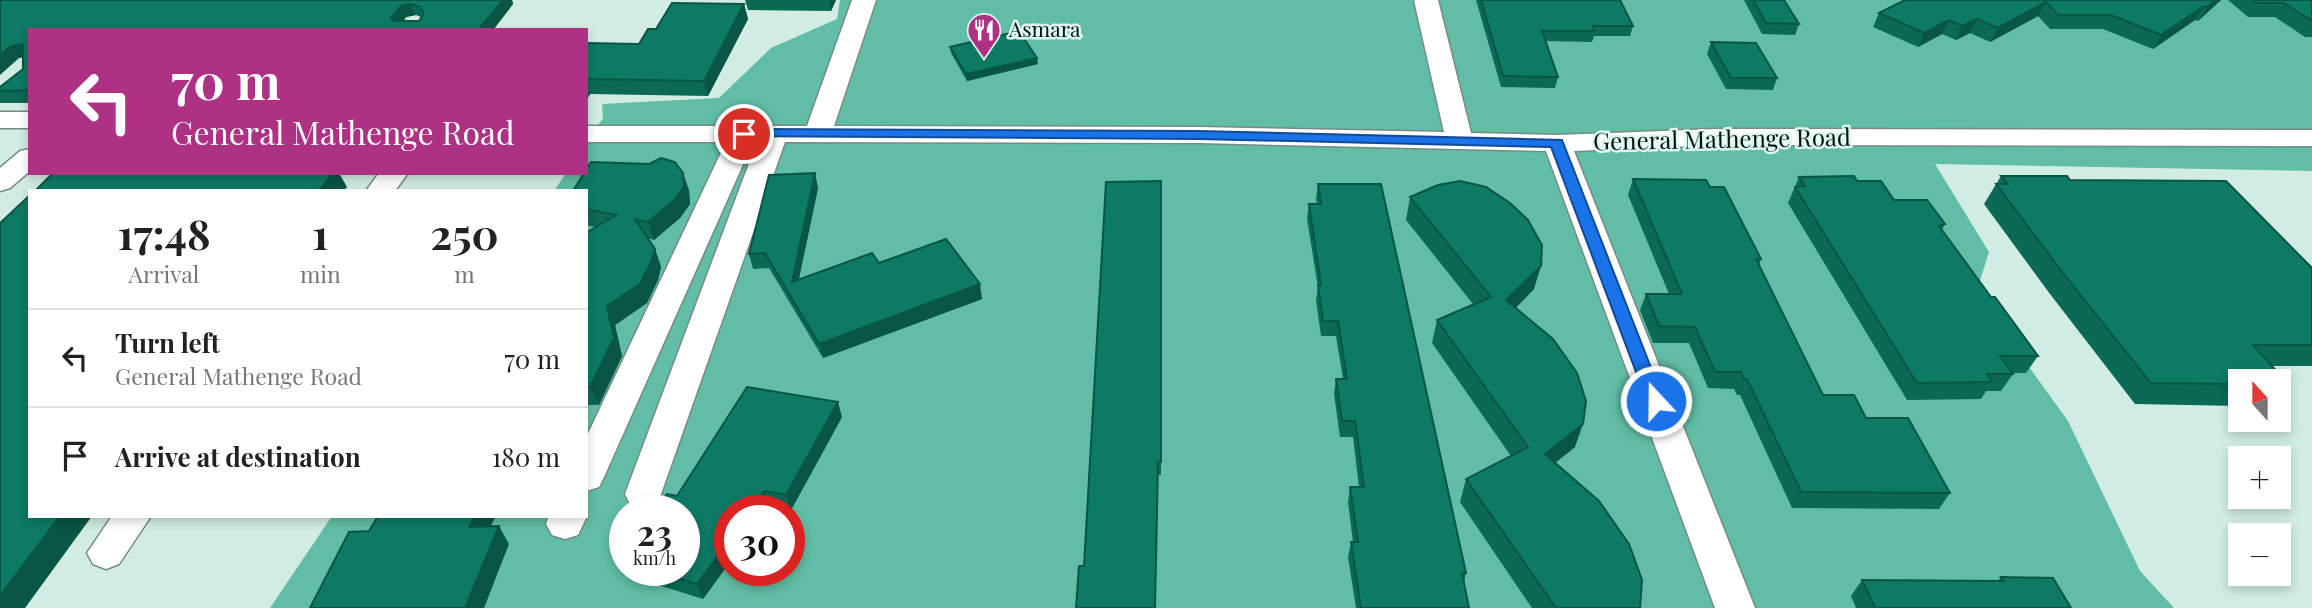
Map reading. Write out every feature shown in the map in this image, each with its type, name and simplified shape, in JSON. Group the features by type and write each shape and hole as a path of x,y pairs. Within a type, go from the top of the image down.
{"street":[{"path":"818,134 864,0"},
{"path":"1426,0 1459,139"},
{"path":"0,120 28,120"},
{"path":"588,473 759,134"},
{"path":"643,494 759,134"},
{"name":"General Mathenge Road","path":"588,135 1185,135 1557,143 1717,136 2312,138"},
{"path":"1557,143 1735,608"},
{"path":"0,182 28,159"},
{"path":"382,189 392,175"},
{"path":"106,552 132,518"}],"green space":[{"path":"840,0 2312,0 2312,171 1935,164 1989,252 1976,293 2068,421 2140,571 2174,608 270,608 331,518 588,518 588,189 555,189 565,175 588,175 588,140 603,118 602,104 719,98 771,48 837,19"}],"building":[{"path":"0,0 503,0 480,28 28,28 28,90 0,91 0,87 23,69 23,44 11,46 0,55","holes":["410,4 420,7 424,13 419,21 393,21 391,18 401,6"]},
{"path":"1481,0 1620,0 1633,26 1593,26 1595,31 1542,31 1558,77 1503,76"},
{"path":"1753,0 1784,0 1799,24 1766,23"},
{"path":"1905,0 2215,0 2161,35 2111,15 2058,15 2046,2 1998,28 1977,19 1962,26 1949,20 1924,33 1879,13"},
{"path":"2253,0 2312,0 2312,21 2284,3 2257,3"},
{"path":"672,3 744,4 704,81 588,79 588,43 639,44 648,29 656,29"},
{"path":"1019,31 1037,58 966,74 950,47"},
{"path":"1711,42 1756,43 1777,78 1731,78"},
{"path":"661,158 675,162 683,173 684,186 674,200 648,222 635,219 655,249 640,284 607,306 614,338 588,387 588,232 616,215 588,209 588,189 574,189 583,175 588,175 591,162 649,164"},
{"path":"815,173 792,282 872,253 879,263 946,239 980,284 819,344 765,253 749,254 769,175"},
{"path":"51,175 331,175 321,189 37,189"},
{"path":"1854,176 1857,181 1881,181 1894,200 1927,200 1945,224 1939,226 2038,356 2000,356 2013,374 1987,374 1992,382 1917,383 1795,187 1805,186 1799,177"},
{"path":"2001,176 2067,176 2070,180 2226,181 2312,268 2312,345 2253,345 2275,369 2228,369 2228,384 2151,383 1996,184 2008,184"},
{"path":"1633,179 1706,180 1710,187 1724,187 1761,259 1756,259 1823,395 1854,395 1866,418 1908,418 1950,493 1801,492 1747,379 1744,379 1741,372 1715,372 1695,327 1659,326 1646,294 1682,294"},
{"path":"1161,181 1161,462 1158,462 1155,608 1076,608 1079,566 1084,566 1106,182"},
{"path":"1460,181 1486,187 1510,203 1528,220 1542,245 1541,266 1506,300 1553,339 1577,373 1586,401 1583,424 1545,454 1599,501 1629,544 1642,580 1640,608 1556,608 1466,479 1528,447 1437,320 1491,297 1410,197 1438,185"},
{"path":"1318,184 1381,184 1466,573 1462,573 1469,608 1361,608 1351,542 1358,542 1350,487 1364,487 1355,421 1342,421 1336,379 1347,379 1338,321 1323,321 1318,285 1321,285 1309,204 1321,204"},
{"path":"28,197 28,518 58,518 0,596 0,223"},
{"path":"747,387 838,402 786,495 764,491 761,495 714,495 714,561 700,580 700,495 678,495"},
{"path":"377,518 474,518 469,527 499,526 465,608 310,608 349,532 369,531"},
{"path":"2001,577 2053,578 2071,608 1875,608 1862,580 2004,581"}],"place":[{"name":"Asmara","path":"984,60"}],"route":[{"path":"744,134 1199,135 1557,143 1656,401"}]}
